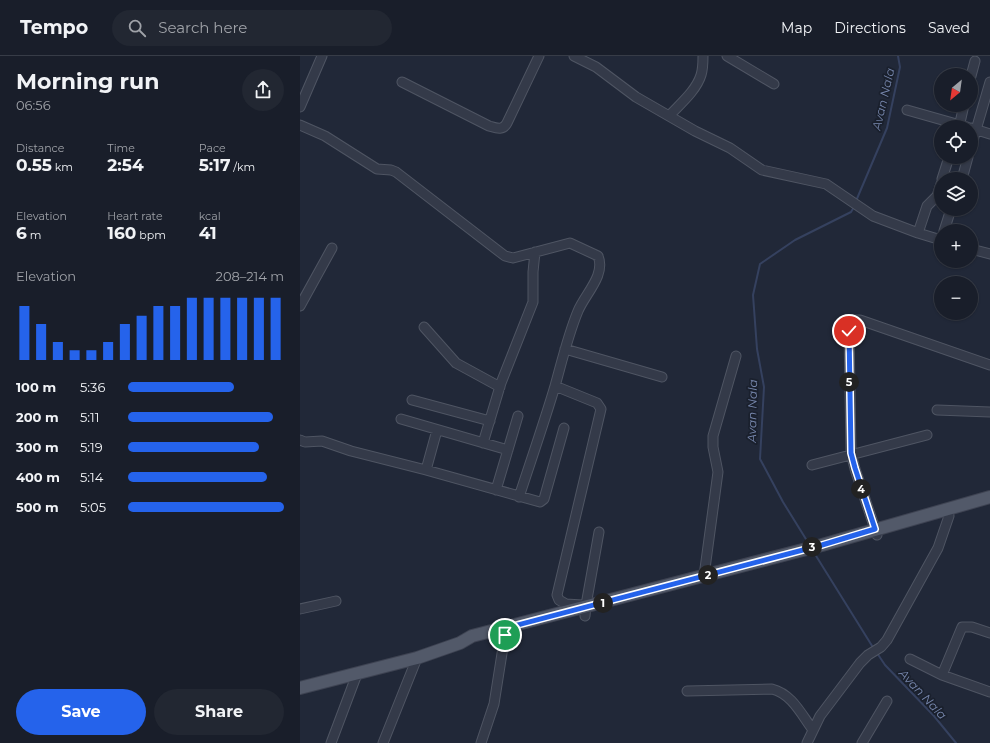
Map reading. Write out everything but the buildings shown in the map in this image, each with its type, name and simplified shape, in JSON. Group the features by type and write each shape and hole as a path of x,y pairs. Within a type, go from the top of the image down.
{"main road":[{"path":"586,609 823,547 990,497"},
{"path":"876,532 949,516 990,504"},
{"path":"300,688 418,658 460,643 476,643 506,632 704,576 788,556"}],"street":[{"path":"300,107 322,56"},
{"path":"402,82 489,126 501,128 505,127 539,56"},
{"path":"574,56 591,64 636,97 730,148 762,170 826,184 873,216 934,238"},
{"path":"669,116 693,90 698,82 701,75 703,56"},
{"path":"728,56 774,84"},
{"path":"973,68 975,61"},
{"path":"970,120 990,82"},
{"path":"907,110 942,120"},
{"path":"300,125 325,136 377,169 396,172 505,256 512,258 573,243 598,256 601,262 598,276 579,310 565,349 555,386 519,497"},
{"path":"978,130 990,134"},
{"path":"918,233 927,206 934,199"},
{"path":"300,306 332,248"},
{"path":"978,251 990,254"},
{"path":"483,443 500,387 533,302 535,252"},
{"path":"876,532 851,455 850,325 854,320 860,320 990,365"},
{"path":"424,327 456,363 500,387"},
{"path":"565,349 662,377"},
{"path":"704,576 718,472 713,447 713,436 736,356"},
{"path":"555,386 597,403 601,409 557,595 558,600 566,604 586,609 599,532"},
{"path":"412,400 490,421"},
{"path":"937,410 990,412"},
{"path":"496,490 518,416"},
{"path":"401,419 508,450"},
{"path":"300,440 305,442 322,441 351,451 426,470 536,502 542,502 564,428"},
{"path":"426,470 437,430"},
{"path":"812,465 928,435"},
{"path":"807,743 820,716 860,663 868,655 881,647 887,640 938,548 949,516"},
{"path":"300,610 336,602"},
{"path":"942,675 962,627 972,627 990,633"},
{"path":"482,743 494,704 506,632"},
{"path":"383,743 418,658"},
{"path":"910,659 942,675 990,692"},
{"path":"331,743 357,674"},
{"path":"687,691 772,689 779,691 789,698 813,730"},
{"path":"862,743 887,700"}],"waterway":[{"name":"Avan Nala","path":"856,201 887,128 900,67 898,56"},
{"name":"Avan Nala","path":"809,544 783,502 760,459 764,387 757,349 753,295 760,264 795,240 851,212 854,207"},
{"name":"Avan Nala","path":"813,551 874,649"},
{"name":"Avan Nala","path":"877,653 885,665 934,716 956,743"}],"route":[{"path":"505,635 506,628 822,545 875,529 851,453 849,331"}]}
